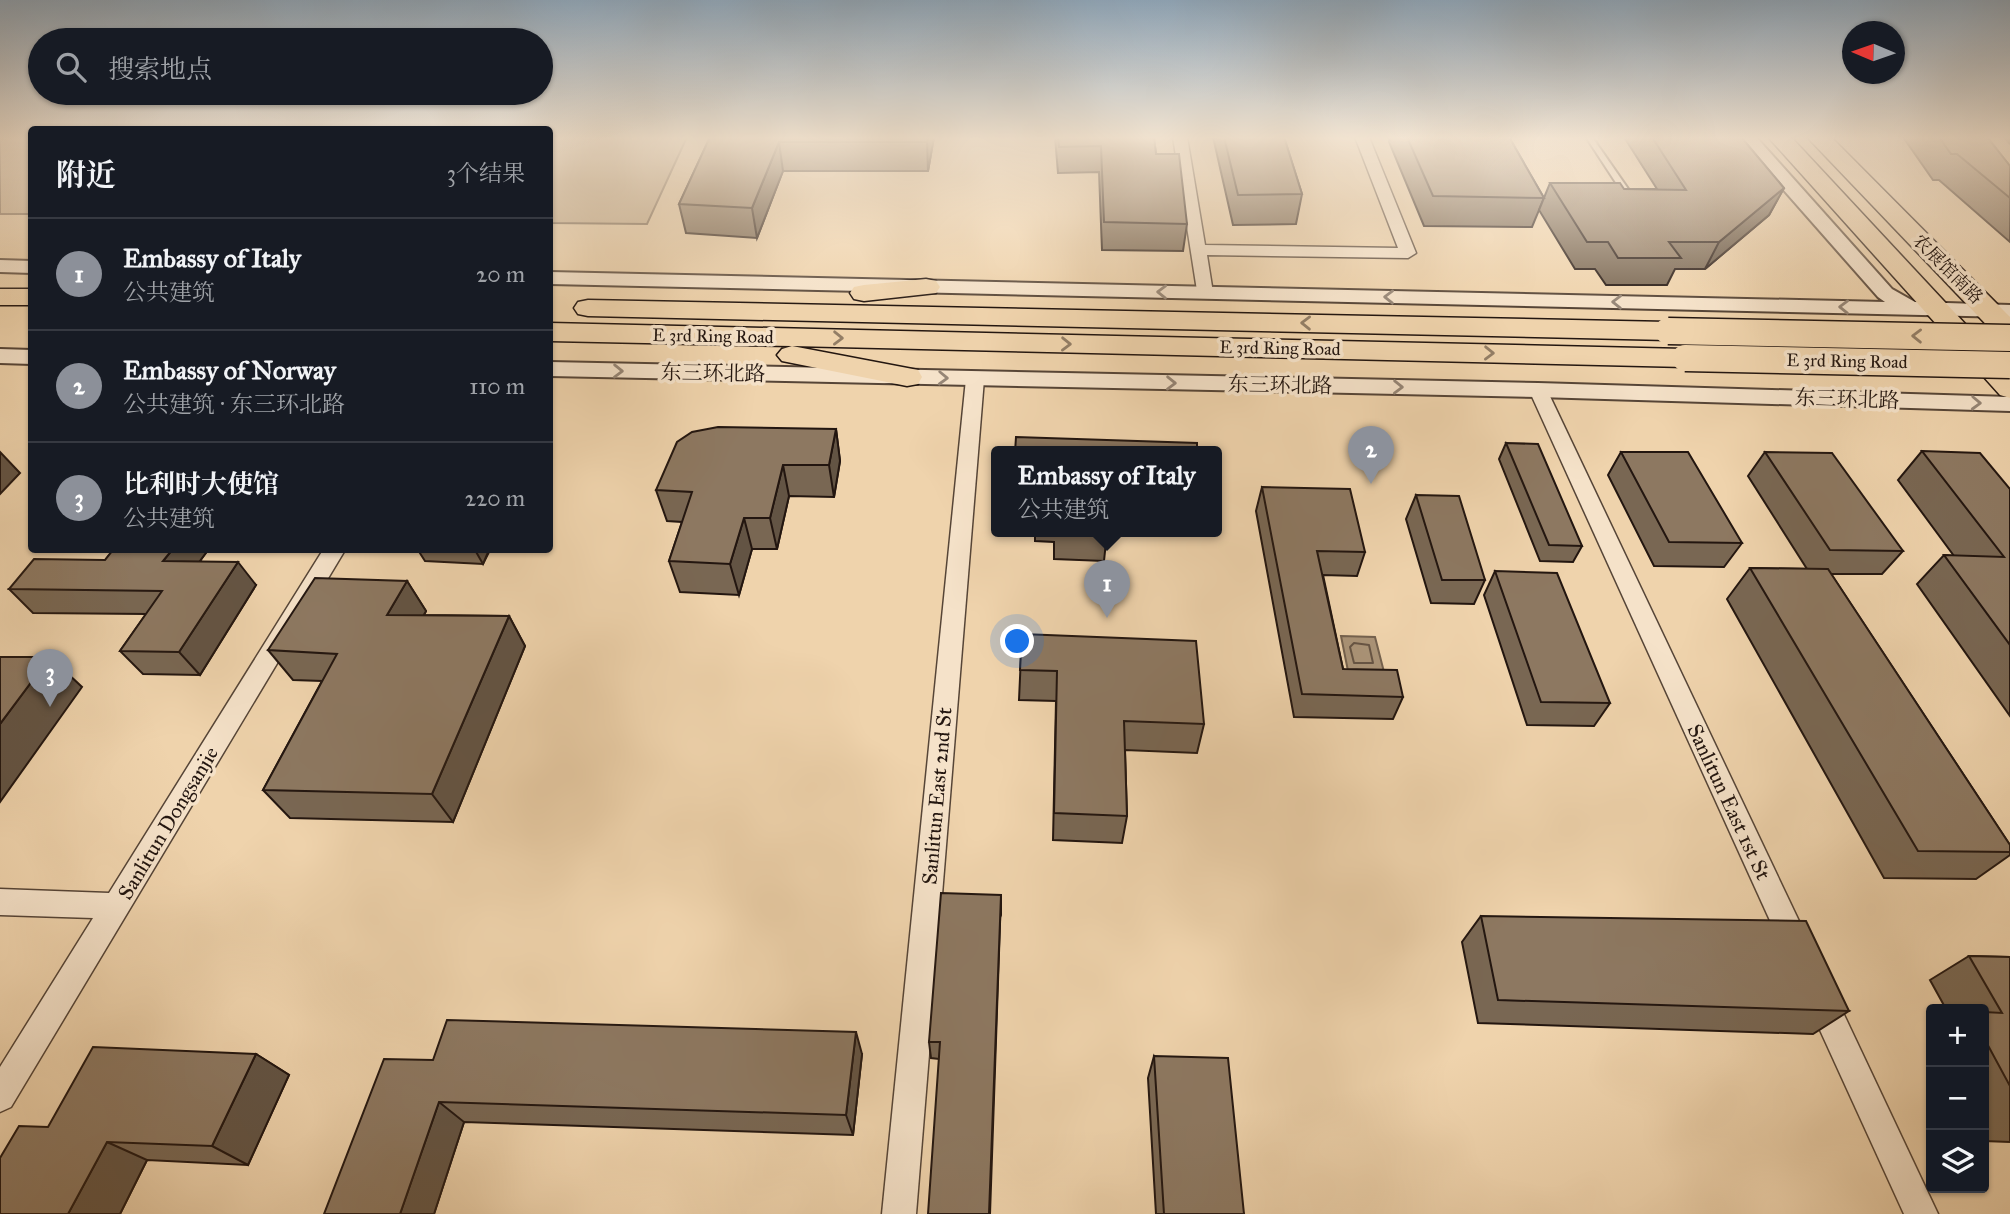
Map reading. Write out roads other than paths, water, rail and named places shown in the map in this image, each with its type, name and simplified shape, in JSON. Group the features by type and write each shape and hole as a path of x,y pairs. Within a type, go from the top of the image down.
{"highway":[{"path":"692,322 926,287"},
{"path":"0,297 28,297"},
{"name":"E 3rd Ring Road","path":"553,307 692,322 1685,358 2010,365"},
{"path":"0,320 28,321"},
{"path":"692,322 907,377"},
{"name":"E 3rd Ring Road","path":"553,332 692,322 2010,335"}],"main road":[{"name":"农展馆南路","path":"1827,194 1924,309 2010,389"},
{"name":"农展馆南路","path":"1878,194 2000,310 2010,335"}],"street":[{"path":"1189,194 1204,293"},
{"path":"1198,250 1408,253 1384,194"},
{"path":"1796,194 1885,293 1924,309"},
{"path":"0,266 28,267"},
{"path":"553,278 2000,310"},
{"path":"1719,305 1786,397"},
{"path":"0,356 28,357"},
{"name":"东三环北路","path":"553,369 1538,390 2010,404"},
{"name":"Sanlitun East 2nd St","path":"899,1214 975,379"},
{"name":"Sanlitun East 1st St","path":"1538,390 1921,1214"},
{"name":"Sanlitun Dongsanjie","path":"0,1096 332,553"},
{"path":"0,902 117,906"}],"lane":[{"path":"1628,194 1635,204"}],"water":[{"path":"1341,636 1375,637 1384,672 1348,671"}],"place":[{"name":"Embassy of Norway","path":"1371,484"},
{"name":"Embassy of Italy","path":"1107,618"},
{"name":"比利时大使馆","path":"50,707"}]}
